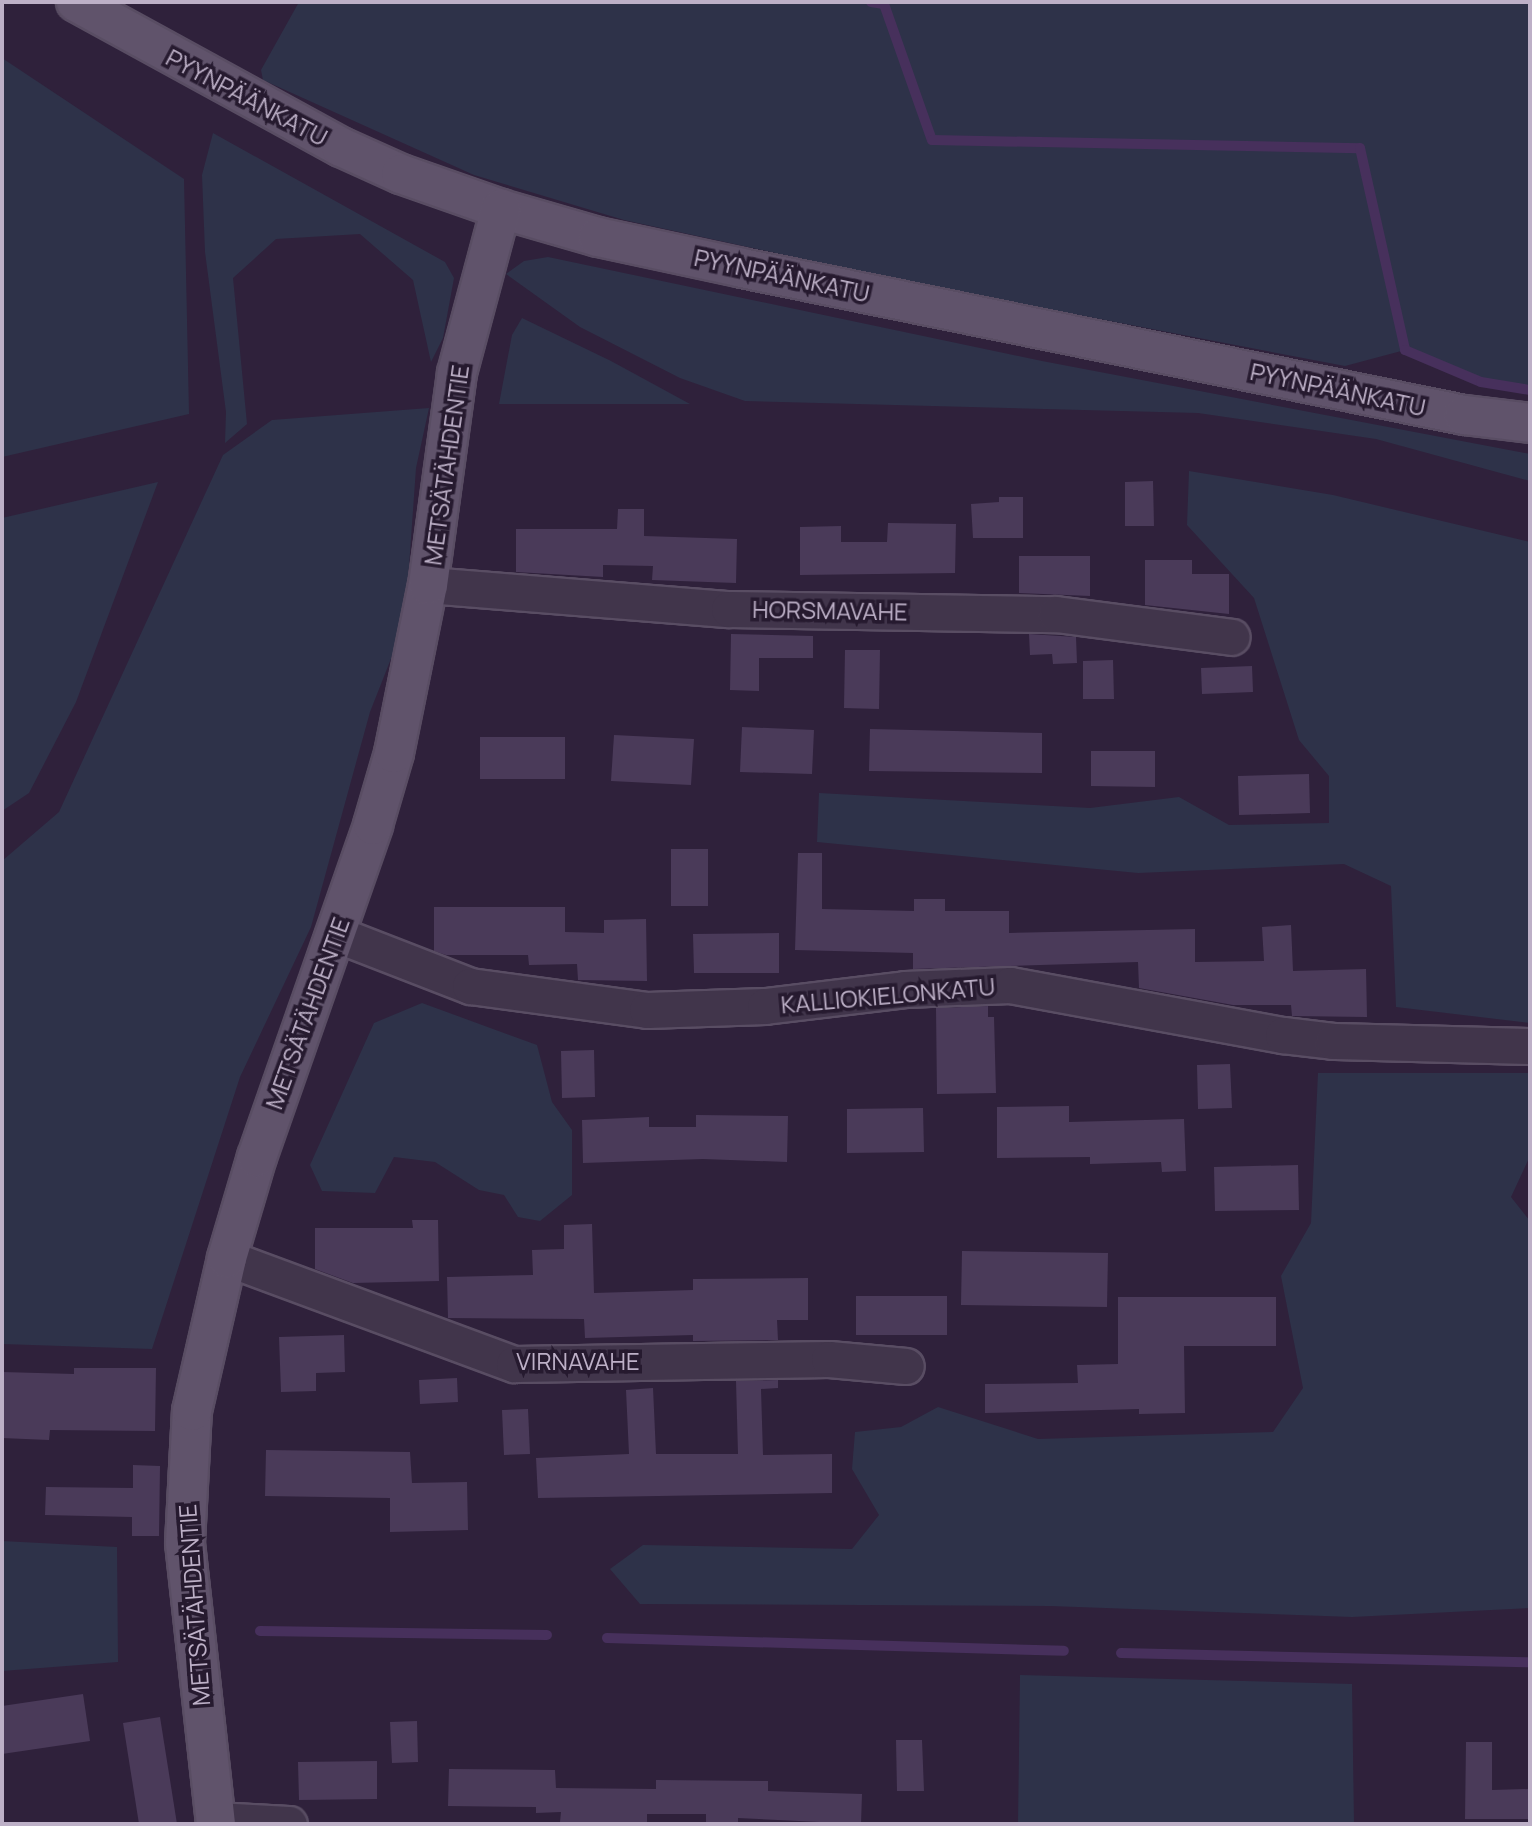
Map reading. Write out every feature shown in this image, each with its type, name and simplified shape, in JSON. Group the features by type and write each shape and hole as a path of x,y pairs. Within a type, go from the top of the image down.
{"main road":[{"name":"PYYNPÄÄNKATU","path":"76,2 341,147 401,174 501,209 598,237 742,268 1464,415 1530,424"},
{"name":"METSÄTÄHDENTIE","path":"216,1822 190,1597 185,1490 192,1411 227,1258 285,1071 336,934 394,753 429,585 457,373 501,209"}],"street":[{"name":"HORSMAVAHE","path":"429,585 729,609 1056,614 1232,637"},
{"name":"KALLIOKIELONKATU","path":"336,934 470,986 647,1010 765,1006 905,989 1010,985 1320,1040 1530,1046"},
{"name":"VIRNAVAHE","path":"227,1258 514,1364 829,1359 906,1366"},
{"path":"216,1822 289,1824"}],"shaded area":[{"path":"299,2 1530,2 1530,390 1481,382 1405,350 1345,366 927,286 624,220 474,175 263,80 261,70"},
{"path":"2,58 184,179 189,414 2,457"},
{"path":"213,133 445,262 454,278 443,338 431,362 413,280 360,234 276,239 233,278 247,424 225,443 226,412 205,252 202,175"},
{"path":"548,257 1042,361 1530,454 1530,481 1376,439 1198,413 745,401 680,378 580,327 506,274 524,261"},
{"path":"522,318 611,361 690,404 499,404 512,335"},
{"path":"429,408 416,468 405,623 370,712 311,927 240,1077 152,1349 2,1344 2,861 59,812 223,455 272,420"},
{"path":"1189,471 1333,495 1530,542 1530,1023 1396,1007 1391,886 1344,864 1138,873 817,842 819,793 1090,808 1179,797 1229,825 1329,823 1329,776 1299,740 1254,598 1187,525"},
{"path":"158,482 76,702 29,793 2,811 2,518"},
{"path":"422,1003 537,1045 552,1102 572,1130 572,1195 540,1221 518,1217 504,1195 479,1190 435,1162 394,1157 375,1193 322,1191 310,1165 374,1023"},
{"path":"1318,1073 1530,1073 1530,1156 1511,1197 1530,1221 1530,1608 1352,1617 1050,1606 640,1604 610,1569 643,1545 852,1549 879,1515 852,1469 855,1432 901,1427 938,1407 1038,1439 1273,1432 1303,1388 1281,1276 1311,1223"},
{"path":"2,1541 117,1547 118,1662 2,1671"},
{"path":"1020,1675 1352,1684 1354,1824 1018,1824"}],"building":[{"path":"1153,481 1154,526 1125,526 1125,482"},
{"path":"999,497 1023,497 1023,538 973,538 971,504 999,502"},
{"path":"618,509 644,509 644,536 737,539 736,583 652,580 653,566 603,565 603,577 516,572 516,529 617,529"},
{"path":"888,523 956,524 955,573 800,575 800,527 841,526 841,542 887,542"},
{"path":"1019,556 1090,556 1090,596 1019,593"},
{"path":"1145,560 1192,560 1192,574 1229,574 1229,614 1145,605"},
{"path":"731,634 813,636 813,658 759,658 759,691 730,690"},
{"path":"1029,634 1076,637 1077,663 1053,664 1052,654 1030,655"},
{"path":"845,650 880,650 879,709 844,708"},
{"path":"1113,660 1114,699 1083,699 1083,661"},
{"path":"1252,666 1253,692 1202,694 1201,668"},
{"path":"742,727 814,730 812,774 740,772"},
{"path":"870,729 1042,733 1042,773 869,771"},
{"path":"614,735 694,739 691,785 611,781"},
{"path":"480,737 565,737 565,779 480,779"},
{"path":"1091,751 1155,751 1155,787 1091,786"},
{"path":"1309,774 1310,813 1239,815 1238,776"},
{"path":"671,849 708,849 708,906 671,906"},
{"path":"798,853 822,853 822,909 914,911 914,899 945,899 945,911 1009,911 1009,933 1195,929 1195,962 1264,961 1262,927 1291,925 1293,971 1366,969 1367,1017 1292,1016 1291,1005 1233,1005 1139,988 1138,962 913,969 913,953 795,950"},
{"path":"434,907 565,907 565,932 604,933 604,920 646,919 647,981 578,980 577,964 529,965 528,955 446,955 434,951"},
{"path":"779,933 779,973 694,973 693,934"},
{"path":"988,1006 988,1017 994,1017 996,1093 937,1094 936,1008"},
{"path":"594,1050 595,1097 562,1098 561,1051"},
{"path":"1230,1064 1232,1108 1198,1109 1197,1065"},
{"path":"1069,1106 1069,1122 1184,1119 1186,1171 1162,1172 1161,1162 1090,1164 1090,1157 997,1158 997,1107"},
{"path":"923,1108 924,1152 847,1153 847,1109"},
{"path":"696,1115 788,1116 787,1162 703,1159 583,1163 582,1120 649,1117 649,1127 696,1127"},
{"path":"1298,1165 1299,1210 1215,1211 1214,1167"},
{"path":"412,1220 438,1220 439,1281 353,1283 315,1269 315,1228 413,1228"},
{"path":"592,1224 594,1293 693,1290 693,1279 808,1278 808,1320 777,1320 778,1340 693,1341 693,1335 585,1338 584,1319 448,1318 447,1277 533,1275 532,1250 564,1249 564,1225"},
{"path":"962,1251 1108,1253 1107,1307 961,1305"},
{"path":"856,1296 947,1296 947,1335 856,1335"},
{"path":"1118,1297 1276,1297 1276,1346 1184,1346 1185,1413 1139,1414 1139,1409 985,1413 985,1384 1078,1383 1077,1365 1118,1364"},
{"path":"344,1335 345,1372 316,1373 316,1391 281,1392 279,1337"},
{"path":"74,1368 156,1368 155,1431 50,1430 49,1440 2,1438 2,1372 74,1374"},
{"path":"457,1378 458,1402 420,1404 419,1380"},
{"path":"778,1380 778,1388 761,1389 763,1455 832,1454 832,1493 538,1498 536,1458 629,1454 626,1390 653,1388 656,1454 738,1454 736,1381"},
{"path":"528,1409 530,1454 504,1455 502,1410"},
{"path":"266,1450 410,1452 412,1483 467,1482 468,1530 390,1532 390,1498 265,1496"},
{"path":"133,1465 160,1466 159,1536 132,1536 132,1517 45,1515 46,1487 133,1488"},
{"path":"83,1694 90,1741 2,1754 2,1706"},
{"path":"160,1717 177,1824 139,1824 123,1723"},
{"path":"417,1721 418,1762 392,1763 390,1722"},
{"path":"896,1740 922,1740 924,1791 897,1791"},
{"path":"1466,1742 1492,1742 1492,1790 1530,1789 1530,1819 1465,1819"},
{"path":"377,1761 377,1799 299,1800 298,1762"},
{"path":"449,1769 555,1770 556,1788 656,1789 656,1780 768,1781 768,1791 862,1794 861,1824 738,1818 738,1824 706,1824 706,1814 647,1814 647,1824 560,1822 561,1812 536,1813 536,1807 448,1806"}],"waterway":[{"path":"871,2 884,4 932,140 1360,148 1405,350 1481,382 1530,390"},
{"path":"260,1631 547,1635"},
{"path":"607,1638 1064,1651"},
{"path":"1121,1653 1530,1662"}]}
